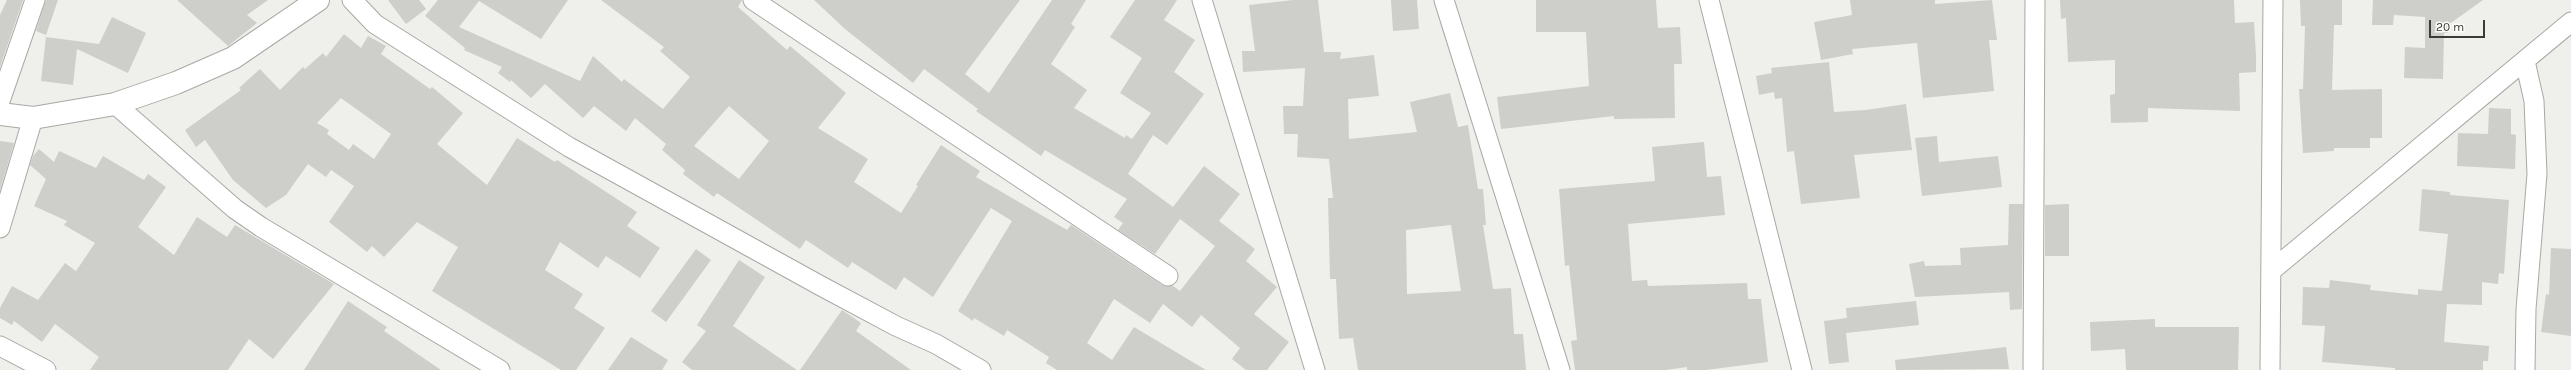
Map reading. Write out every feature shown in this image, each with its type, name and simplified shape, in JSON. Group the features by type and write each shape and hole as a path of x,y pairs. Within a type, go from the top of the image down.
{"street":[{"path":"0,101 35,0"},
{"path":"0,114 33,118 115,104 176,83 233,58 318,0"},
{"path":"352,0 375,24 569,147 821,286 896,326 936,344 980,370"},
{"path":"753,0 1168,276"},
{"path":"1202,0 1315,370"},
{"path":"1444,0 1560,370"},
{"path":"1709,0 1802,370"},
{"path":"2033,370 2035,0"},
{"path":"2270,370 2273,0"},
{"path":"2271,271 2526,61 2571,22"},
{"path":"2525,370 2526,309 2538,174 2534,101 2526,61"},
{"path":"115,104 235,209 261,227 500,370"},
{"path":"0,228 33,118"},
{"path":"0,346 46,370"}],"building":[{"path":"7,0 23,0 0,67 0,15"},
{"path":"46,0 58,0 46,35 36,31"},
{"path":"177,0 268,0 247,15 257,23 228,46"},
{"path":"388,0 419,0 426,9 406,24"},
{"path":"438,0 568,0 541,39 479,1 459,27 580,81 593,56 622,82 624,79 663,109 690,77 660,51 664,47 601,0 742,0 738,7 787,50 790,46 846,93 818,128 868,159 854,182 901,213 918,186 916,185 941,145 980,171 976,177 1067,230 1071,225 1162,285 1173,286 1180,291 1215,246 1180,219 1155,254 1118,230 1123,223 1114,217 1127,199 1045,150 1041,156 976,111 978,109 924,69 913,83 845,29 814,0 1020,0 965,74 989,93 1052,0 1086,0 1071,24 1075,27 1051,64 1087,90 1074,108 1125,138 1126,135 1132,139 1151,113 1120,93 1142,58 1110,37 1135,0 1177,0 1164,20 1195,40 1174,72 1204,94 1167,145 1153,135 1128,174 1173,207 1204,166 1240,194 1219,221 1255,249 1246,261 1277,287 1254,314 1289,342 1267,370 1246,370 1232,359 1240,348 1201,315 1192,327 1163,304 1150,323 1114,299 1087,343 1112,360 1134,327 1206,370 1057,370 1046,363 1049,357 1007,330 1004,336 974,318 973,321 958,311 1012,221 991,208 933,297 904,277 896,290 852,262 848,268 806,240 800,249 717,193 714,197 683,174 685,170 662,150 666,144 635,118 626,131 594,106 583,118 545,84 531,98 511,80 510,82 498,73 502,67 464,50 465,48 425,16","holes":["729,106 769,141 739,179 694,146"]},
{"path":"1293,0 1318,0 1324,52 1341,52 1340,59 1374,55 1379,96 1348,99 1349,139 1417,132 1410,102 1450,93 1458,127 1468,125 1478,189 1483,189 1486,225 1483,225 1493,289 1511,288 1514,334 1523,334 1526,370 1358,370 1353,338 1339,339 1336,279 1330,279 1328,198 1333,198 1329,159 1297,157 1298,134 1284,134 1283,106 1303,106 1305,68 1243,72 1242,51 1255,51 1249,5","holes":["1451,225 1461,291 1407,294 1406,230"]},
{"path":"1391,0 1417,0 1419,29 1393,31"},
{"path":"1536,0 1656,0 1658,28 1680,27 1682,64 1674,64 1675,118 1614,119 1614,116 1501,129 1497,97 1589,86 1586,32 1536,32"},
{"path":"1850,0 1935,0 1935,4 1992,0 1997,40 1989,40 1994,91 1923,98 1917,43 1852,49 1853,54 1821,60 1814,22 1852,15"},
{"path":"2060,0 2234,0 2235,23 2254,22 2256,56 2256,72 2239,73 2240,111 2148,108 2148,122 2111,123 2110,95 2115,94 2115,60 2068,62 2066,18 2061,19"},
{"path":"2300,0 2342,0 2342,25 2334,25 2332,90 2382,89 2382,138 2370,138 2370,148 2334,148 2334,151 2303,153 2299,89 2303,89 2305,26 2301,26"},
{"path":"2373,0 2483,0 2448,25 2448,33 2444,33 2443,79 2404,78 2405,47 2425,48 2425,17 2394,15 2393,25 2372,25"},
{"path":"112,17 146,33 128,73 77,49 73,85 41,81 46,37 99,44"},
{"path":"344,34 361,48 368,36 386,46 381,54 430,89 432,87 463,113 437,144 487,185 517,138 555,162 557,160 637,212 627,226 660,248 640,278 606,256 598,268 560,242 545,270 583,294 574,308 605,328 576,370 561,370 432,291 458,247 417,222 384,257 372,246 367,252 329,222 354,186 331,170 326,177 308,164 286,195 266,208 233,180 205,140 196,147 185,130 241,90 239,88 260,69 280,90 303,67 305,69 323,53 326,57","holes":["341,98 391,134 374,159 353,144 349,150 327,134 329,130 317,123"]},
{"path":"1829,62 1834,112 1866,110 1906,104 1912,150 1854,155 1860,198 1801,204 1794,151 1787,152 1782,98 1775,99 1774,92 1759,95 1756,76 1772,73 1771,68"},
{"path":"2489,108 2511,109 2511,134 2516,135 2515,169 2457,166 2458,133 2488,134"},
{"path":"1937,136 1939,162 1998,156 2002,187 1922,196 1915,138"},
{"path":"0,141 14,143 0,190"},
{"path":"1704,142 1707,177 1721,176 1725,215 1628,224 1632,281 1647,280 1648,286 1747,283 1748,299 1761,299 1768,362 1706,370 1687,370 1687,367 1666,370 1575,370 1571,341 1577,340 1569,265 1565,266 1559,189 1655,181 1652,147"},
{"path":"39,149 54,162 59,151 96,168 103,156 144,180 148,174 166,187 138,227 174,255 197,217 227,237 235,225 334,284 273,359 249,339 228,370 90,370 99,357 55,324 42,342 14,321 12,325 0,318 0,308 12,286 38,300 65,263 76,271 95,243 64,225 67,221 34,206 46,179 30,165 33,156"},
{"path":"2422,189 2450,192 2450,195 2509,200 2504,274 2499,273 2498,284 2482,282 2482,305 2447,304 2444,342 2489,346 2488,361 2483,361 2483,370 2395,370 2395,368 2322,362 2325,326 2302,325 2303,287 2329,288 2330,280 2371,285 2370,290 2418,295 2418,289 2442,291 2448,234 2419,231"},
{"path":"2009,204 2023,204 2022,309 2010,310 2009,292 1915,297 1909,264 1924,261 1925,266 1961,265 1960,248 2008,245"},
{"path":"2069,204 2069,256 2045,256 2045,205"},
{"path":"2551,248 2571,249 2571,336 2541,332 2546,294 2549,295"},
{"path":"696,249 711,260 666,322 651,311"},
{"path":"739,260 765,277 733,326 797,370 692,370 682,362 706,331 697,325"},
{"path":"348,301 387,327 384,331 441,370 304,370"},
{"path":"1916,301 1919,325 1846,333 1849,362 1829,364 1824,321 1847,318 1846,308"},
{"path":"842,310 861,323 856,331 911,370 800,370"},
{"path":"2155,319 2155,327 2239,327 2238,370 2126,370 2125,349 2091,351 2090,322"},
{"path":"631,337 668,360 662,370 608,370"},
{"path":"2006,347 2009,369 1896,370 1895,360"}]}
